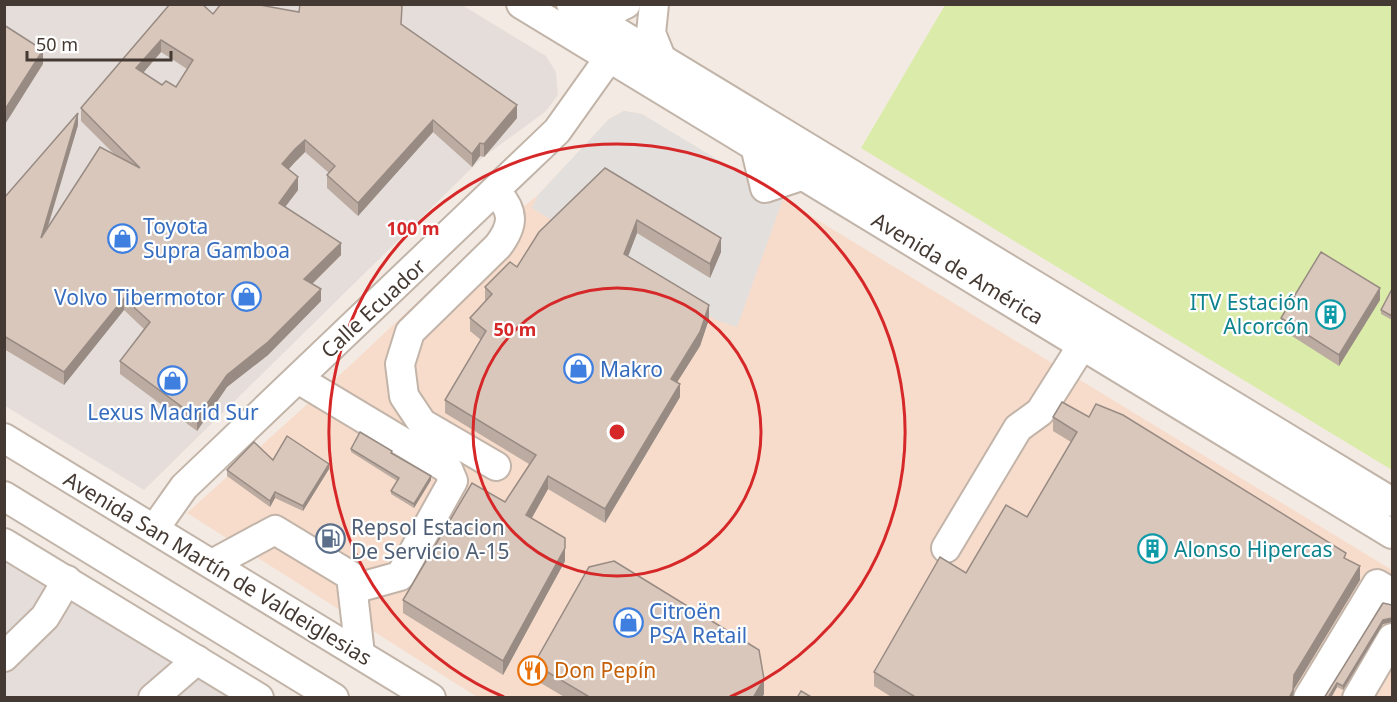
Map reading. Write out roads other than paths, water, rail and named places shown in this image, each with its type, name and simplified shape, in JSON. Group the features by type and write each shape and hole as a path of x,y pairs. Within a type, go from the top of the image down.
{"street":[{"name":"Avenida de América","path":"521,4 1392,534"},
{"path":"579,9 612,11 626,4"},
{"path":"654,4 651,33 662,58"},
{"name":"Avenida de América","path":"579,9 1392,502"},
{"name":"Calle Ecuador","path":"155,528 184,487 557,131 609,58"},
{"path":"495,191 505,201 510,218 510,230 498,246 410,332 400,364 404,396 422,423 496,466"},
{"path":"946,548 1018,428 1040,412 1083,344"},
{"path":"298,379 448,469 453,482 400,576 353,589"},
{"name":"Avenida San Martín de Valdeiglesias","path":"4,438 431,698"},
{"path":"4,496 334,698"},
{"path":"212,564 275,530 351,576 360,654"},
{"path":"4,543 197,660 239,693"},
{"path":"4,657 45,617 67,580"},
{"path":"1308,698 1377,584 1392,593"},
{"path":"1359,698 1392,638"},
{"path":"153,698 197,660"},
{"path":"1359,698 1392,676"}],"place":[{"name":"Toyota Supra Gamboa","path":"122,238"},
{"name":"Volvo Tibermotor","path":"246,297"},
{"name":"ITV Estación Alcorcón","path":"1330,314"},
{"name":"Makro","path":"579,369"},
{"name":"Lexus Madrid Sur","path":"173,381"},
{"name":"Repsol Estacion De Servicio A-15","path":"330,539"},
{"name":"Alonso Hipercas","path":"1153,549"},
{"name":"Citroën PSA Retail","path":"628,623"},
{"name":"Don Pepín","path":"533,670"}]}
